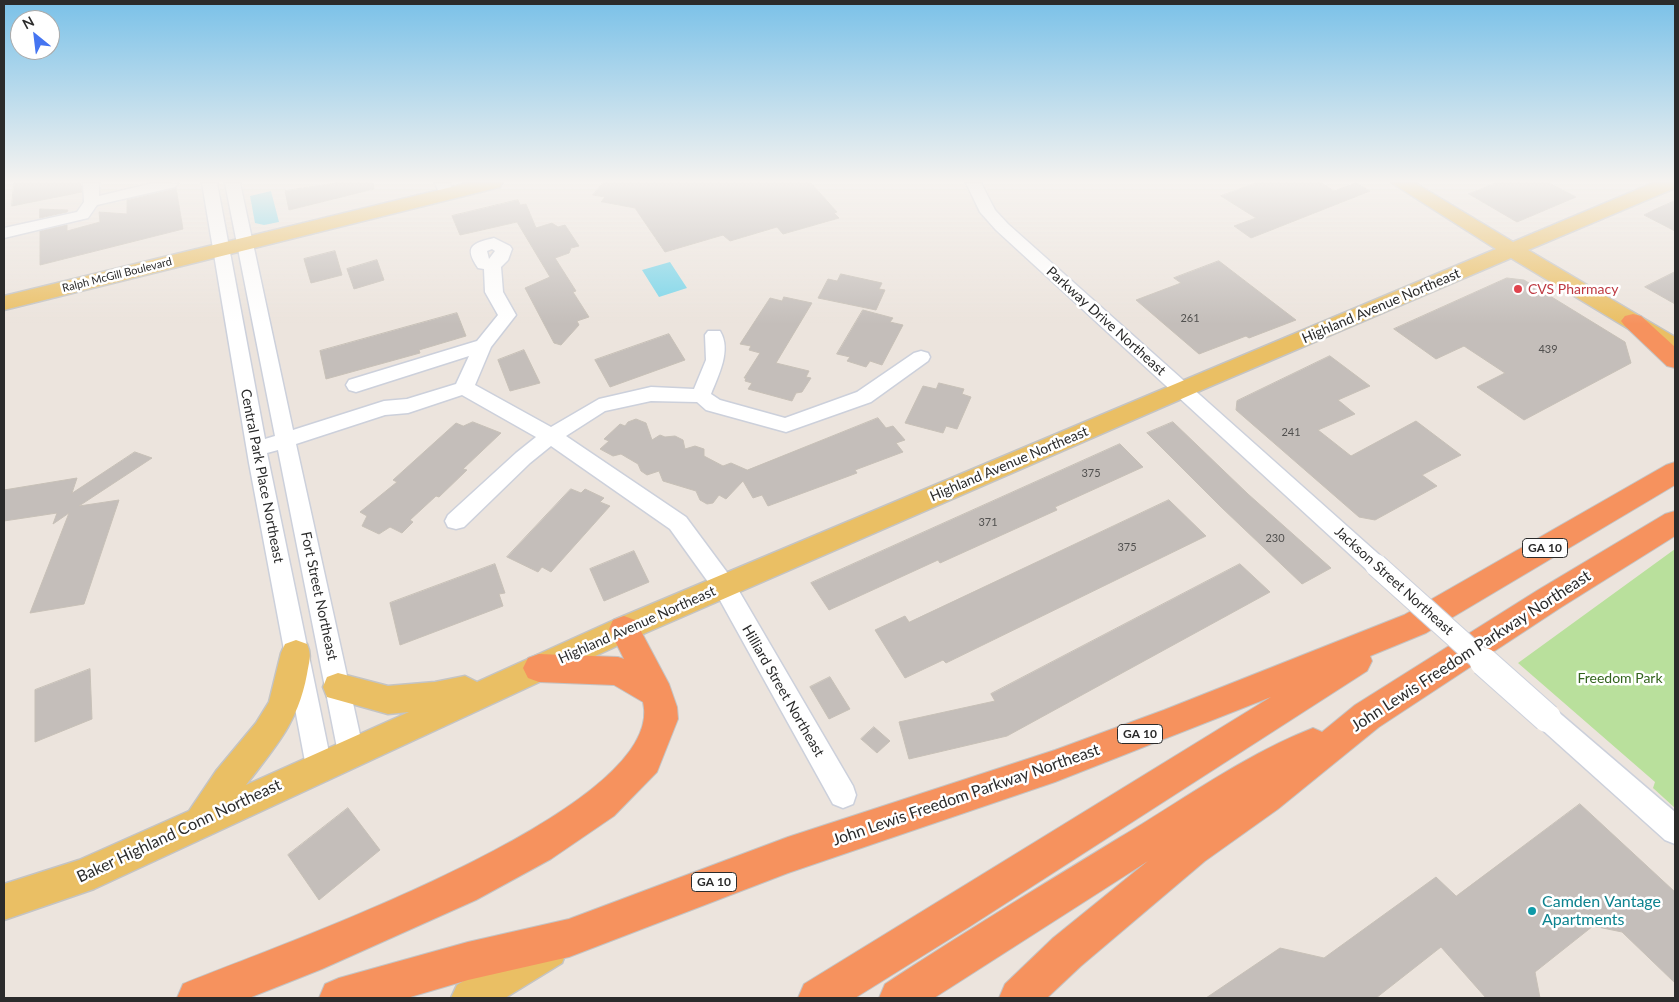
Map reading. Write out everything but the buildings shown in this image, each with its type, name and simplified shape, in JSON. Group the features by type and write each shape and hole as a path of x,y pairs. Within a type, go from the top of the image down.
{"highway":[{"path":"1633,321 1675,360"},
{"name":"John Lewis Freedom Parkway Northeast","path":"339,998 468,961 569,938 788,855 1055,766 1170,723 1414,624 1675,472"},
{"name":"John Lewis Freedom Parkway Northeast","path":"1019,998 1067,952 1192,848 1266,797 1367,716 1549,599 1675,522"},
{"path":"818,998 973,904 1414,624"},
{"path":"197,998 267,972 422,906 533,850 573,824 623,784 649,757 658,739 662,719 658,693 624,629"},
{"path":"534,670 618,671 658,693"},
{"path":"899,998 1247,779 1367,716"}],"main road":[{"name":"Ralph McGill Boulevard","path":"4,303 296,230"},
{"path":"1480,230 1675,347"},
{"name":"Highland Avenue Northeast","path":"351,752 624,629 1561,230"},
{"path":"201,823 228,782 267,733 283,708 296,653"},
{"path":"338,686 388,700 404,700 452,692 534,670"},
{"name":"Baker Highland Conn Northeast","path":"4,902 82,877 351,752"},
{"path":"470,998 569,938"}],"street":[{"path":"4,233 18,230"},
{"name":"Central Park Place Northeast","path":"217,230 258,456 319,767"},
{"path":"241,230 288,446"},
{"name":"Parkway Drive Northeast","path":"1005,230 1182,390"},
{"path":"258,456 288,446 390,419 408,406 464,388 483,345 507,315 494,292 492,266"},
{"path":"701,396 715,360 714,335"},
{"path":"356,385 483,345"},
{"path":"456,521 523,458 551,436 599,406 651,394 701,396 713,405 786,425 864,396 921,357"},
{"name":"Hilliard Street Northeast","path":"464,388 551,436 678,523 724,586 843,795"},
{"name":"Jackson Street Northeast","path":"1182,390 1546,718 1671,819"},
{"name":"Fort Street Northeast","path":"288,446 351,752"}],"green space":[{"name":"Freedom Park","path":"1675,549 1675,808 1653,788 1655,782 1518,663"}],"water":[{"path":"670,262 687,288 659,297 642,270"}],"place":[{"name":"CVS Pharmacy","path":"1518,289"},
{"name":"Camden Vantage Apartments","path":"1532,911"}]}
